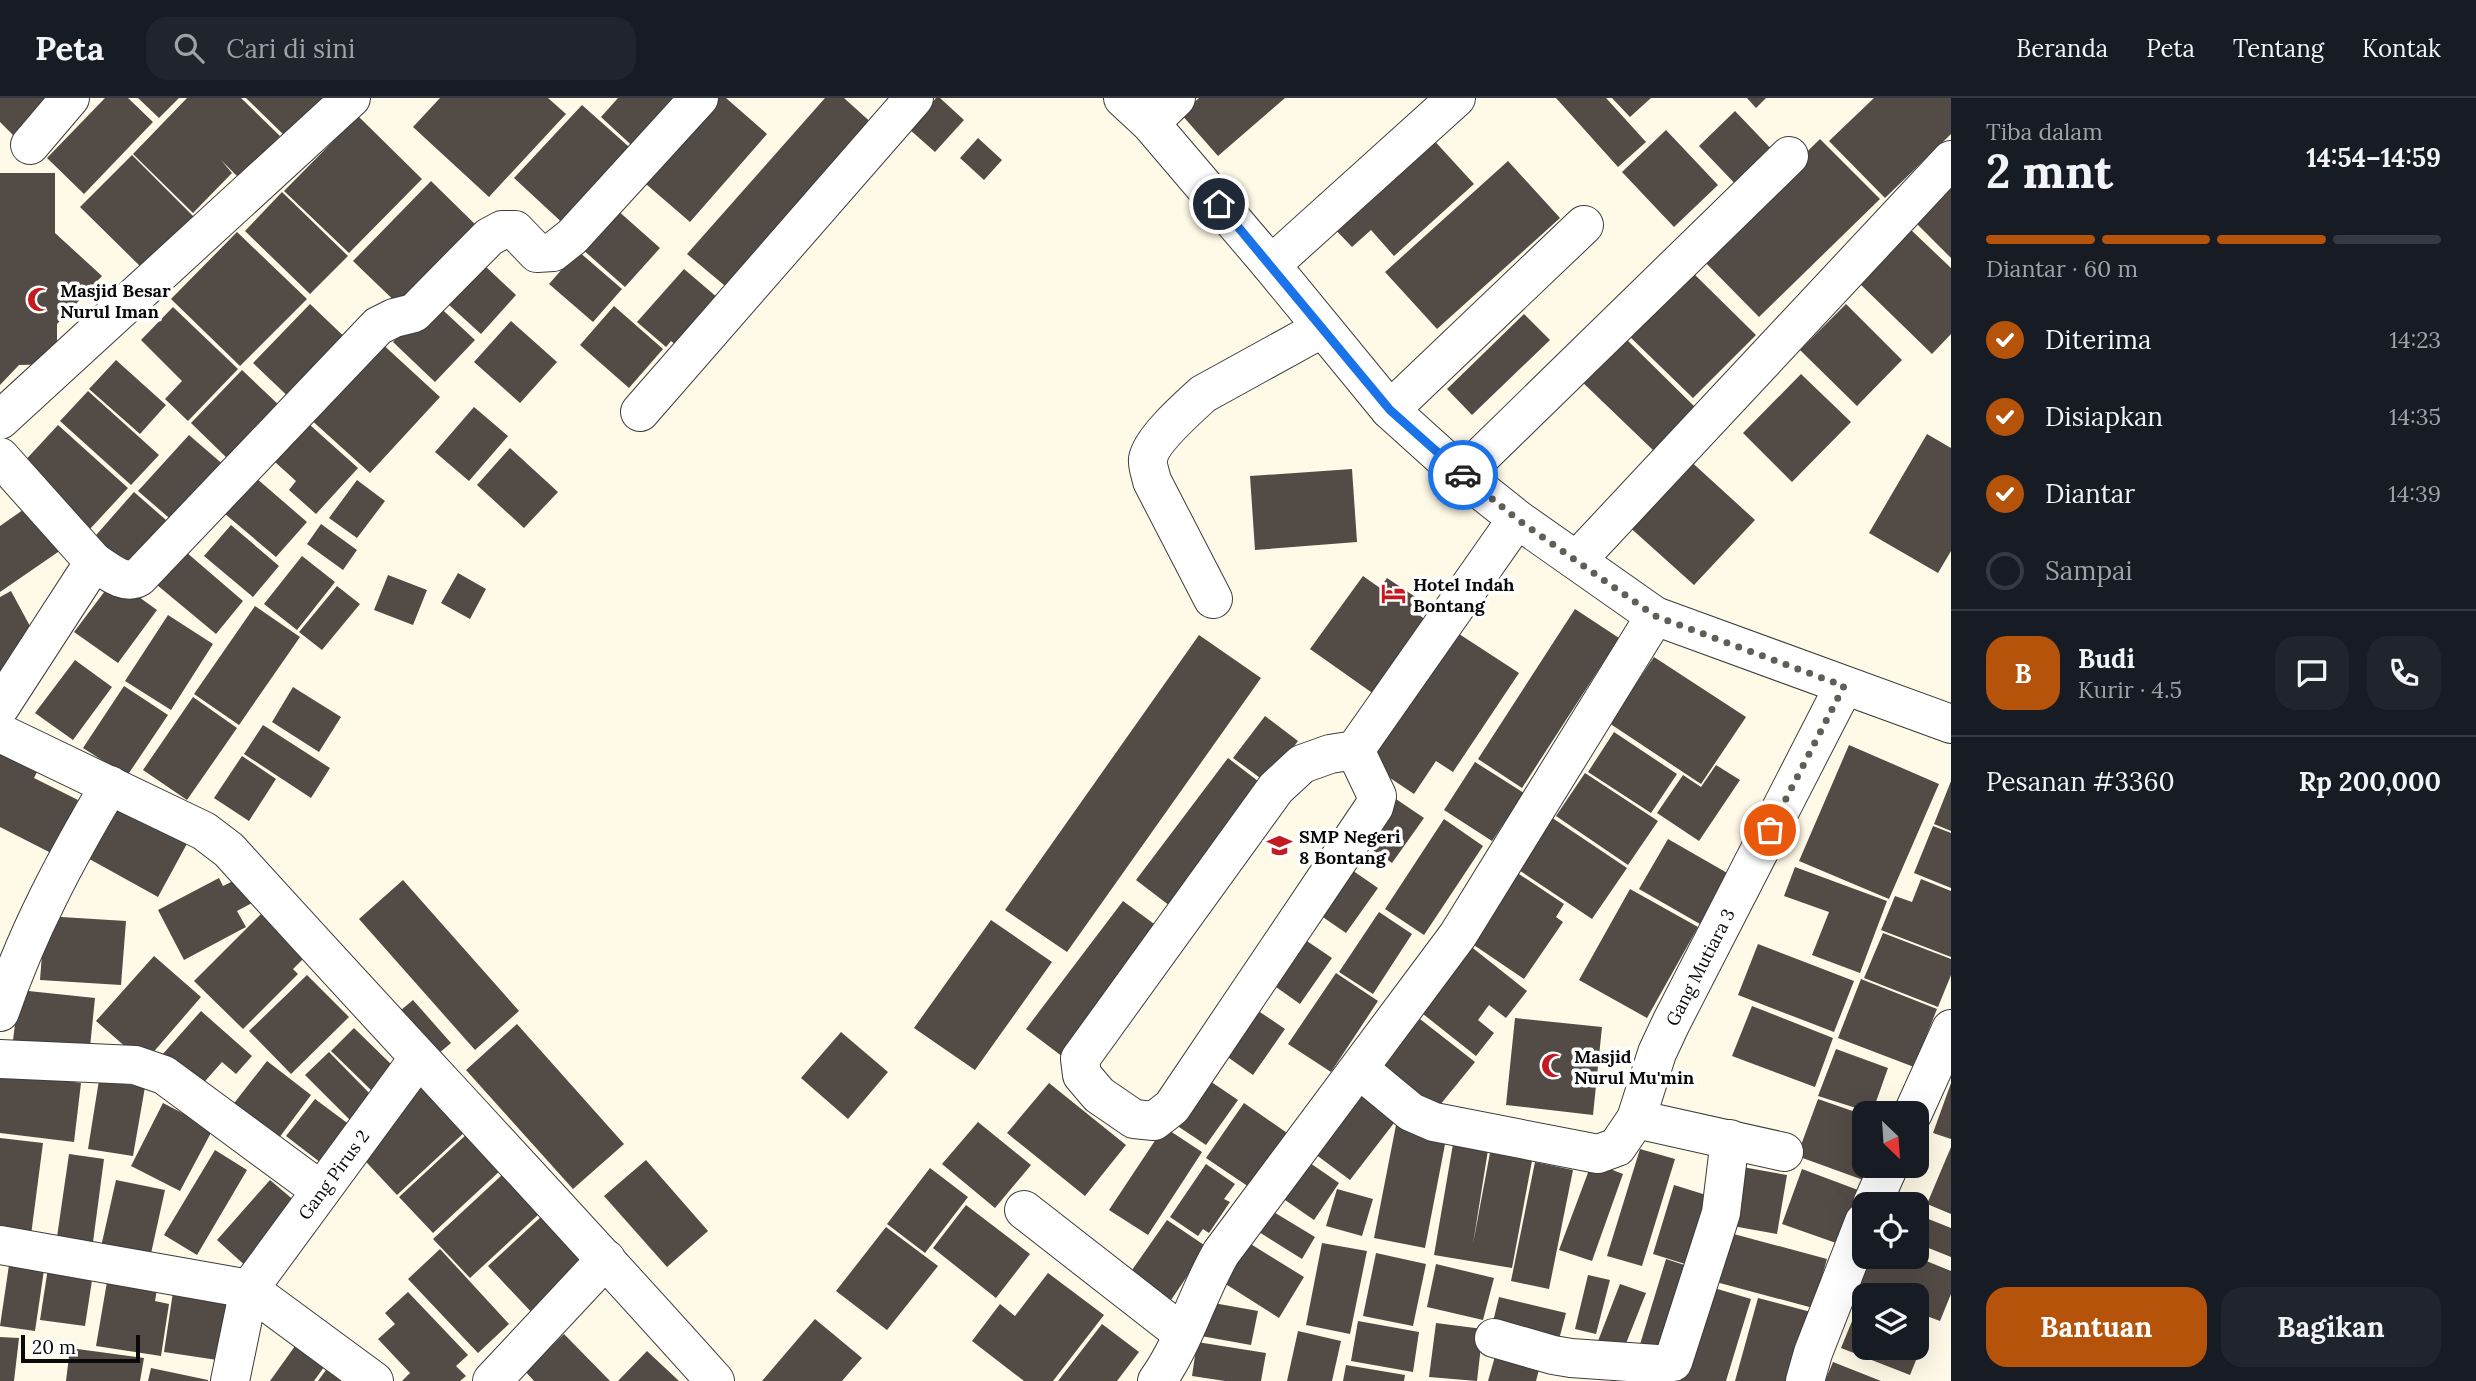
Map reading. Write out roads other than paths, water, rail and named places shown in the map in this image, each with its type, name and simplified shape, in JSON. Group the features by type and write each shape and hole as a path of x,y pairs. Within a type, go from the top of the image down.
{"street":[{"path":"30,145 71,98"},
{"path":"0,420 351,98"},
{"path":"0,457 94,562 125,581 132,581 139,577 378,326 414,313 489,237 502,230 515,230 537,253 553,252 572,237 699,98"},
{"path":"640,412 914,98"},
{"path":"1271,265 1456,98"},
{"path":"1150,106 1321,329 1390,410 1462,475 1517,519 1655,616 1951,724"},
{"path":"1462,475 1789,156"},
{"path":"1577,560 1951,160"},
{"path":"1390,410 1584,225"},
{"path":"1213,599 1152,481 1148,460 1153,447 1203,394 1321,329"},
{"path":"1355,750 1377,796 1374,807 1172,1107 1154,1121 1134,1119 1100,1096 1082,1075 1080,1059 1276,788 1302,764 1330,754 1355,750 1517,519"},
{"path":"0,707 94,562"},
{"path":"1170,1379 1182,1334 1221,1253 1458,936 1655,616"},
{"name":"Gang Mutiara 3","path":"1359,1069 1417,1116 1434,1122 1598,1154 1617,1147 1636,1119 1657,1053 1671,1023 1844,686"},
{"path":"0,733 204,831 229,850 715,1381"},
{"path":"0,1012 32,932 67,857 110,785"},
{"path":"1918,1101 1951,1029"},
{"path":"0,1059 135,1065 150,1069 164,1075 320,1191"},
{"name":"Gang Pirus 2","path":"249,1289 418,1059"},
{"path":"1636,1119 1784,1152"},
{"path":"1494,1338 1571,1358 1657,1364 1673,1362 1721,1213 1730,1139"},
{"path":"1024,1210 1182,1334"},
{"path":"0,1245 249,1289 374,1381"},
{"path":"1805,1381 1813,1353 1852,1253"},
{"path":"492,1381 606,1259"},
{"path":"230,1381 249,1289"}],"place":[{"name":"Masjid Besar Nurul Iman","path":"40,300"},
{"name":"Hotel Indah Bontang","path":"1393,594"},
{"name":"SMP Negeri 8 Bontang","path":"1279,846"},
{"name":"Masjid Nurul Mu'min","path":"1554,1066"}]}
